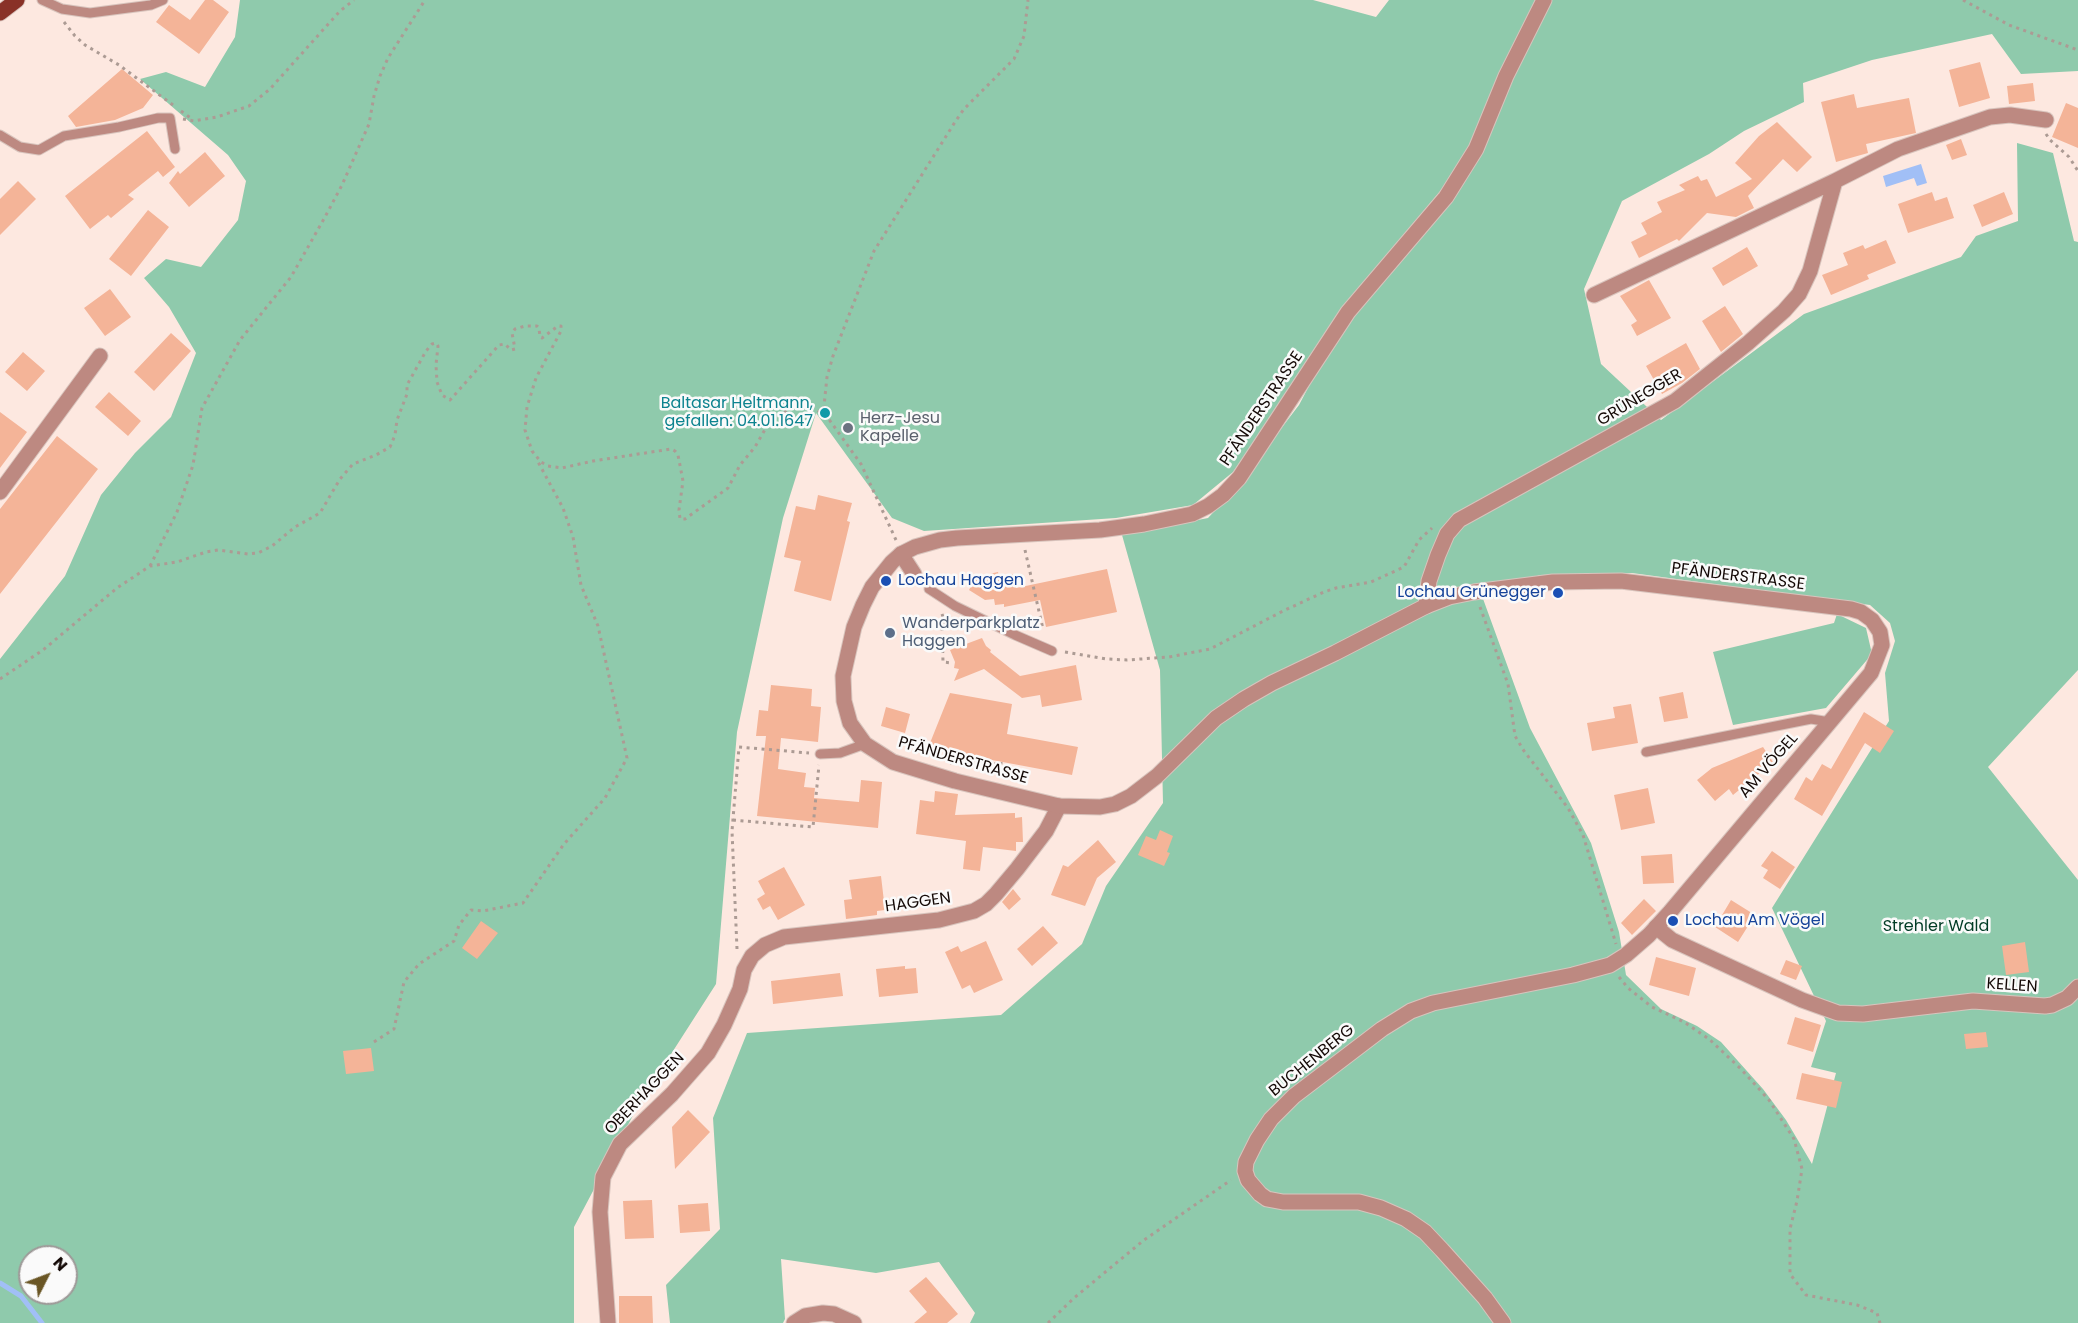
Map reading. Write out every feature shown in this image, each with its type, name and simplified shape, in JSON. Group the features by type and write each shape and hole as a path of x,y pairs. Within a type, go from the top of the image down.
{"main road":[{"path":"0,14 17,0"}],"street":[{"name":"PFÄNDERSTRASSE","path":"1544,0 1506,75 1476,149 1446,197 1348,312 1239,478 1208,506 1192,514 1100,530 940,540 901,554 881,574 863,605 846,661 843,690 846,713 856,733 865,744 893,762 956,781 1059,806 1100,807 1115,804 1131,796 1156,776 1216,718 1244,699 1426,606 1449,597 1554,582 1621,581 1851,609 1872,620"},
{"path":"1594,295 1835,181 1898,148 1990,117 2010,115 2046,120"},
{"name":"GRÜNEGGER","path":"1426,606 1432,571 1452,526 1467,514 1619,434 1675,401 1770,324 1799,294 1806,282 1835,181"},
{"path":"0,492 100,356"},
{"path":"901,554 915,574"},
{"name":"AM VÖGEL","path":"1497,989 1573,975 1614,962 1656,927 1871,673 1882,645 1880,632 1872,620"},
{"name":"HAGGEN","path":"744,970 758,951 784,938 939,920 974,910 986,904 1046,831 1059,806"},
{"name":"KELLEN","path":"1656,927 1672,940 1802,1000 1838,1013 1863,1014 1973,1001 2045,1006 2067,998 2078,987"},
{"name":"OBERHAGGEN","path":"608,1323 600,1212 603,1177 620,1144 694,1071 713,1045 733,1006 744,970"},
{"name":"BUCHENBERG","path":"1245,1170 1249,1155 1257,1140 1280,1108 1308,1084 1382,1029 1422,1006 1497,989"},
{"path":"1245,1170 1254,1188 1267,1199 1294,1202 1359,1202 1381,1208 1406,1219 1425,1232 1443,1250 1485,1298 1503,1323"},
{"path":"794,1323 805,1316 824,1313 834,1314 854,1323"}],"lane":[{"path":"42,0 62,9 104,12 151,5 163,0"},
{"path":"0,135 20,147 39,150 63,136 158,118 170,118 175,149"},
{"path":"929,589 955,606 1015,636 1052,651"},
{"path":"1646,752 1811,719 1830,722"},
{"path":"820,754 840,753 865,744"}],"path":[{"path":"170,118 194,120 235,112 249,106 261,98 340,11 354,0"},
{"path":"150,566 177,512 193,465 202,408 240,340 291,278 325,217 369,124 374,96 388,58 424,0"},
{"path":"901,554 867,476 828,418 824,406 825,393 833,356 874,251 964,109 1014,59 1024,36 1028,0"},
{"path":"1963,0 2009,25 2078,50"},
{"path":"62,9 65,23 79,40 159,93 194,120"},
{"path":"2046,120 2047,136 2069,157 2078,171"},
{"path":"0,679 43,650 117,588 150,566 177,562 218,550 258,553 320,513 340,479 352,464 390,447 407,394 407,385 432,344 436,343 438,346 436,382 442,395 450,400 499,345 505,344 511,350 515,349 512,333 515,329 537,326 542,338 561,326 561,331 536,378 527,407 525,430 532,450 563,508 573,537 581,585 598,626 627,758 605,798 564,844 523,903 483,911 471,910 459,925 454,941 419,964 404,982 394,1029 374,1042"},
{"path":"532,450 541,462 548,466 562,468 671,449 678,455 683,481 679,517 685,519 728,488 740,465 756,447 767,426 778,416 792,408 809,404 828,418"},
{"path":"1052,651 1076,653 1107,660 1127,660 1169,657 1210,649 1324,592 1371,582 1404,567 1419,540 1430,529 1435,528 1447,534"},
{"path":"1022,534 1043,629"},
{"path":"1474,592 1504,672 1515,736 1568,808 1589,851 1616,945 1614,962 1628,988 1652,1007 1683,1022 1709,1039 1769,1100 1794,1139 1802,1169 1790,1228 1790,1274 1806,1296 1857,1305 1876,1313 1880,1323"},
{"path":"942,597 941,612 945,618 942,626 943,662 952,663"},
{"path":"733,820 813,827 820,754 739,747 733,820 736,948 744,970"},
{"path":"928,772 938,765 968,759 1001,765 1001,762"},
{"path":"1048,1323 1074,1298 1144,1240 1245,1170"}],"green space":[{"name":"Strehler Wald","path":"240,0 1313,0 1376,17 1389,0 2078,0 2078,71 2021,74 1992,34 1872,60 1803,83 1804,102 1744,131 1709,154 1622,201 1584,289 1601,364 1661,420 1804,314 1961,257 1976,236 2018,221 2017,143 2053,153 2074,241 2078,242 2078,670 1988,767 2078,880 2078,1323 970,1323 975,1313 939,1262 876,1273 781,1259 785,1319 783,1323 670,1323 666,1285 720,1229 713,1118 747,1033 1001,1015 1082,944 1106,886 1163,803 1160,670 1122,535 1208,518 1235,489 1299,405 1348,312 1446,197 1470,144 1442,189 1339,312 1291,389 1233,472 1193,505 1116,518 924,531 892,518 816,413 783,518 737,732 716,984 639,1104 574,1227 574,1323 0,1323 0,659 65,576 101,495 135,453 171,417 196,353 169,307 144,278 166,259 201,267 238,220 246,181 228,155 140,79 166,72 205,87 235,37","holes":["1632,573 1870,605 1890,623 1895,641 1885,673 1889,721 1772,908 1826,1021 1811,1067 1836,1073 1812,1164 1786,1120 1763,1089 1721,1042 1697,1026 1661,1009 1626,975 1619,932 1591,843 1530,728 1482,596 1540,575"]},
{"path":"1837,614 1866,628 1872,654 1826,708 1733,725 1713,652 1834,623"}],"water":[{"path":"1921,164 1927,183 1917,186 1914,178 1886,187 1883,176"}],"building":[{"path":"205,0 213,0 229,12 199,54 156,22 169,5 190,20"},
{"path":"1980,62 1990,98 1959,107 1949,70"},
{"path":"122,69 153,95 143,108 115,120 76,127 68,116"},
{"path":"2033,83 2035,101 2009,104 2007,86"},
{"path":"1854,94 1857,108 1909,98 1916,133 1866,144 1868,153 1836,162 1821,102"},
{"path":"2066,103 2078,108 2078,148 2052,137"},
{"path":"1777,122 1812,157 1797,172 1783,159 1748,196 1754,208 1736,217 1707,213 1679,241 1677,239 1639,258 1631,242 1647,234 1641,223 1662,212 1657,202 1685,190 1679,185 1698,176 1701,181 1707,179 1716,197 1752,179 1735,163 1759,136"},
{"path":"147,131 175,167 163,177 158,171 128,195 134,199 111,218 108,215 90,229 65,196"},
{"path":"1961,139 1967,155 1952,160 1946,145"},
{"path":"205,152 225,176 189,207 169,183 178,171 180,174"},
{"path":"18,181 36,199 0,235 0,199"},
{"path":"1932,192 1935,201 1947,197 1954,218 1908,233 1898,204"},
{"path":"2004,192 2013,214 1982,227 1973,205"},
{"path":"148,210 169,227 131,276 109,259"},
{"path":"1886,240 1896,263 1867,275 1869,279 1831,295 1822,275 1848,265 1843,253 1863,245 1865,249"},
{"path":"1747,247 1758,266 1723,286 1712,268"},
{"path":"1649,280 1671,318 1637,336 1631,325 1637,321 1620,296"},
{"path":"110,289 131,317 105,336 84,308"},
{"path":"1725,306 1743,334 1721,352 1702,321"},
{"path":"171,333 191,351 154,391 134,372"},
{"path":"1686,343 1700,369 1682,383 1662,394 1646,366"},
{"path":"23,352 45,371 27,391 5,372"},
{"path":"109,392 141,421 128,436 95,407"},
{"path":"0,412 27,432 0,468"},
{"path":"57,436 98,469 0,594 0,509"},
{"path":"818,495 852,503 847,521 850,522 831,601 794,591 801,561 784,557 796,506 815,510"},
{"path":"1107,569 1117,612 1046,627 1040,600 1004,607 1004,604 995,605 994,599 985,600 969,590 976,577 998,572 999,577 1013,574 1016,588"},
{"path":"982,638 991,650 990,652 1020,676 1076,665 1082,700 1042,707 1040,695 1022,698 984,669 954,681 959,669 954,668 955,662 950,650"},
{"path":"771,685 812,689 811,706 821,707 818,742 781,738 778,769 806,773 804,787 815,788 814,798 859,802 861,780 882,782 878,828 757,816 766,736 756,736 759,710 768,711"},
{"path":"1683,692 1688,718 1664,722 1659,697"},
{"path":"950,693 1012,704 1007,734 1078,747 1072,775 928,748"},
{"path":"1631,704 1638,743 1592,751 1587,723 1615,718 1613,707"},
{"path":"886,707 910,714 905,733 881,726"},
{"path":"1864,712 1894,731 1880,753 1865,743 1822,816 1794,799 1806,777 1812,781 1822,764 1831,769"},
{"path":"1763,747 1773,762 1733,795 1729,789 1715,801 1697,780 1712,768"},
{"path":"1648,788 1655,823 1621,830 1614,795"},
{"path":"935,791 958,794 955,815 1015,813 1015,818 1022,817 1023,842 1016,842 1016,851 983,847 980,871 963,869 966,841 916,834 920,800 934,802"},
{"path":"1160,830 1173,836 1167,852 1170,853 1164,866 1138,855 1146,836 1156,840"},
{"path":"1098,840 1116,862 1097,878 1085,906 1051,895 1063,865 1068,867"},
{"path":"1772,851 1795,867 1780,889 1763,878 1768,870 1761,866"},
{"path":"1672,854 1674,883 1643,884 1641,856"},
{"path":"784,867 805,905 778,920 770,906 763,910 757,899 765,894 758,881"},
{"path":"881,876 885,910 877,911 877,915 846,919 844,900 852,899 849,880"},
{"path":"1013,889 1021,899 1009,910 1002,902"},
{"path":"1644,899 1656,911 1632,935 1621,923"},
{"path":"1731,900 1755,915 1738,942 1715,927"},
{"path":"481,921 498,933 477,959 462,948"},
{"path":"1043,926 1058,943 1032,966 1017,949"},
{"path":"986,941 1003,980 974,993 970,985 962,989 945,952 958,946 961,952"},
{"path":"2025,942 2029,972 2006,975 2002,946"},
{"path":"1656,957 1696,968 1689,996 1649,985"},
{"path":"1786,960 1802,966 1796,980 1780,974"},
{"path":"905,966 905,969 916,968 918,993 879,997 876,969"},
{"path":"840,973 843,996 773,1004 771,981"},
{"path":"1795,1017 1821,1025 1813,1052 1787,1044"},
{"path":"1986,1032 1988,1047 1966,1049 1964,1034"},
{"path":"371,1048 374,1071 346,1074 343,1051"},
{"path":"1802,1073 1842,1082 1836,1108 1796,1099"},
{"path":"688,1110 710,1132 675,1169 672,1127"},
{"path":"652,1200 654,1238 625,1239 623,1201"},
{"path":"708,1203 710,1231 680,1233 678,1205"},
{"path":"926,1277 958,1314 947,1323 914,1323 927,1312 909,1291"},
{"path":"619,1296 652,1296 653,1323 619,1323"}],"waterway":[{"path":"0,1283 21,1296 42,1323"}],"place":[{"name":"Baltasar Heltmann, gefallen: 04.01.1647","path":"825,413"},
{"name":"Herz-Jesu Kapelle","path":"848,428"},
{"name":"Lochau Haggen","path":"886,581"},
{"name":"Lochau Grünegger","path":"1558,593"},
{"name":"Wanderparkplatz Haggen","path":"890,633"},
{"name":"Lochau Am Vögel","path":"1673,921"}]}
